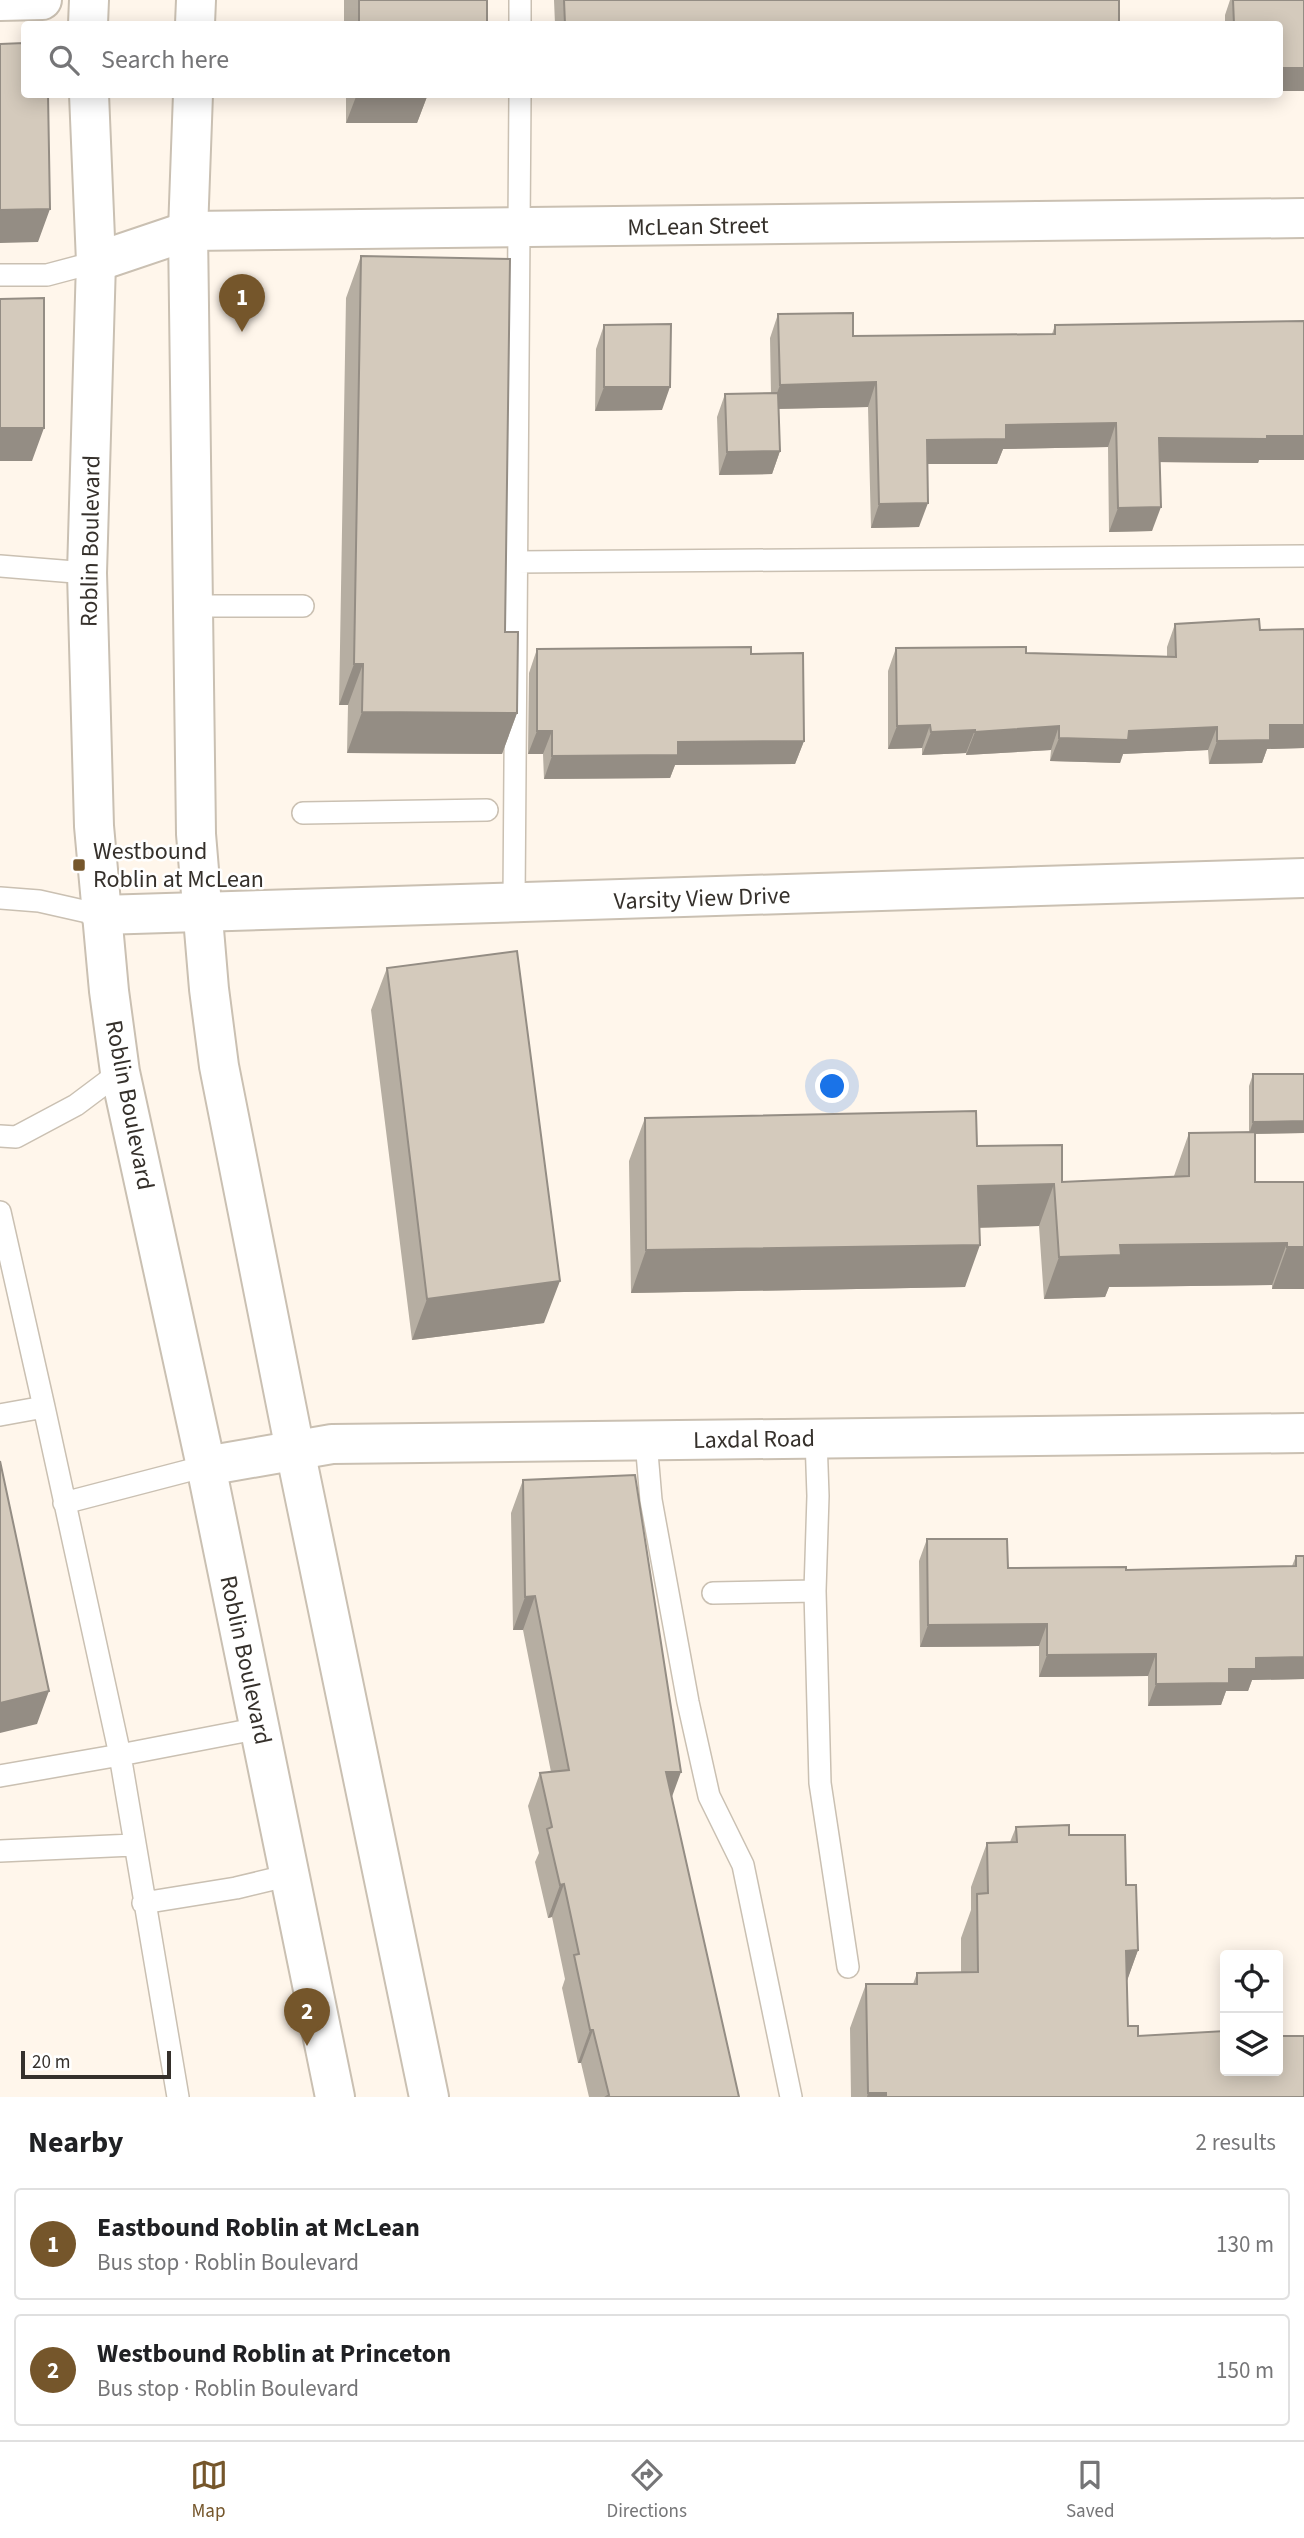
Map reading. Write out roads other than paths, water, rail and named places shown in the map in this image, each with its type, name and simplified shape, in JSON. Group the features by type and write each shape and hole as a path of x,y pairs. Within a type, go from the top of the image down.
{"main road":[{"path":"0,1 42,0"},
{"path":"88,21 89,0"},
{"path":"195,21 196,0"},
{"name":"Roblin Boulevard","path":"89,98 96,262 87,573 94,826 101,915 120,1072 206,1466 335,2097"},
{"path":"193,98 188,231 196,834 209,989 219,1066 295,1450 429,2097"},
{"name":"McLean Street","path":"96,262 188,231 1304,218"},
{"name":"Varsity View Drive","path":"101,915 514,902 568,903 1304,878"},
{"name":"Laxdal Road","path":"206,1466 332,1444 1304,1433"}],"lane":[{"path":"520,0 520,21"},
{"path":"514,902 520,98"},
{"path":"0,275 47,275 96,262"},
{"path":"517,562 1304,556"},
{"path":"0,566 87,573"},
{"path":"194,606 303,607"},
{"path":"303,813 487,810"},
{"path":"0,898 39,901 101,915"},
{"path":"0,1136 16,1137 76,1105 120,1072"},
{"path":"0,1212 120,1755 177,2097"},
{"path":"0,1415 44,1407"},
{"path":"816,1438 818,1496 815,1591 821,1783 848,1967"},
{"path":"646,1441 651,1500 688,1702 709,1796 743,1864 790,2097"},
{"path":"64,1503 206,1466"},
{"path":"713,1593 815,1591"},
{"path":"0,1776 260,1728"},
{"path":"0,1851 134,1845"},
{"path":"143,1903 236,1888 290,1875"}],"place":[{"name":"Eastbound Roblin at McLean","path":"242,332"},
{"name":"Westbound Roblin at McLean","path":"79,865"},
{"name":"Westbound Roblin at Princeton","path":"307,2046"}]}
